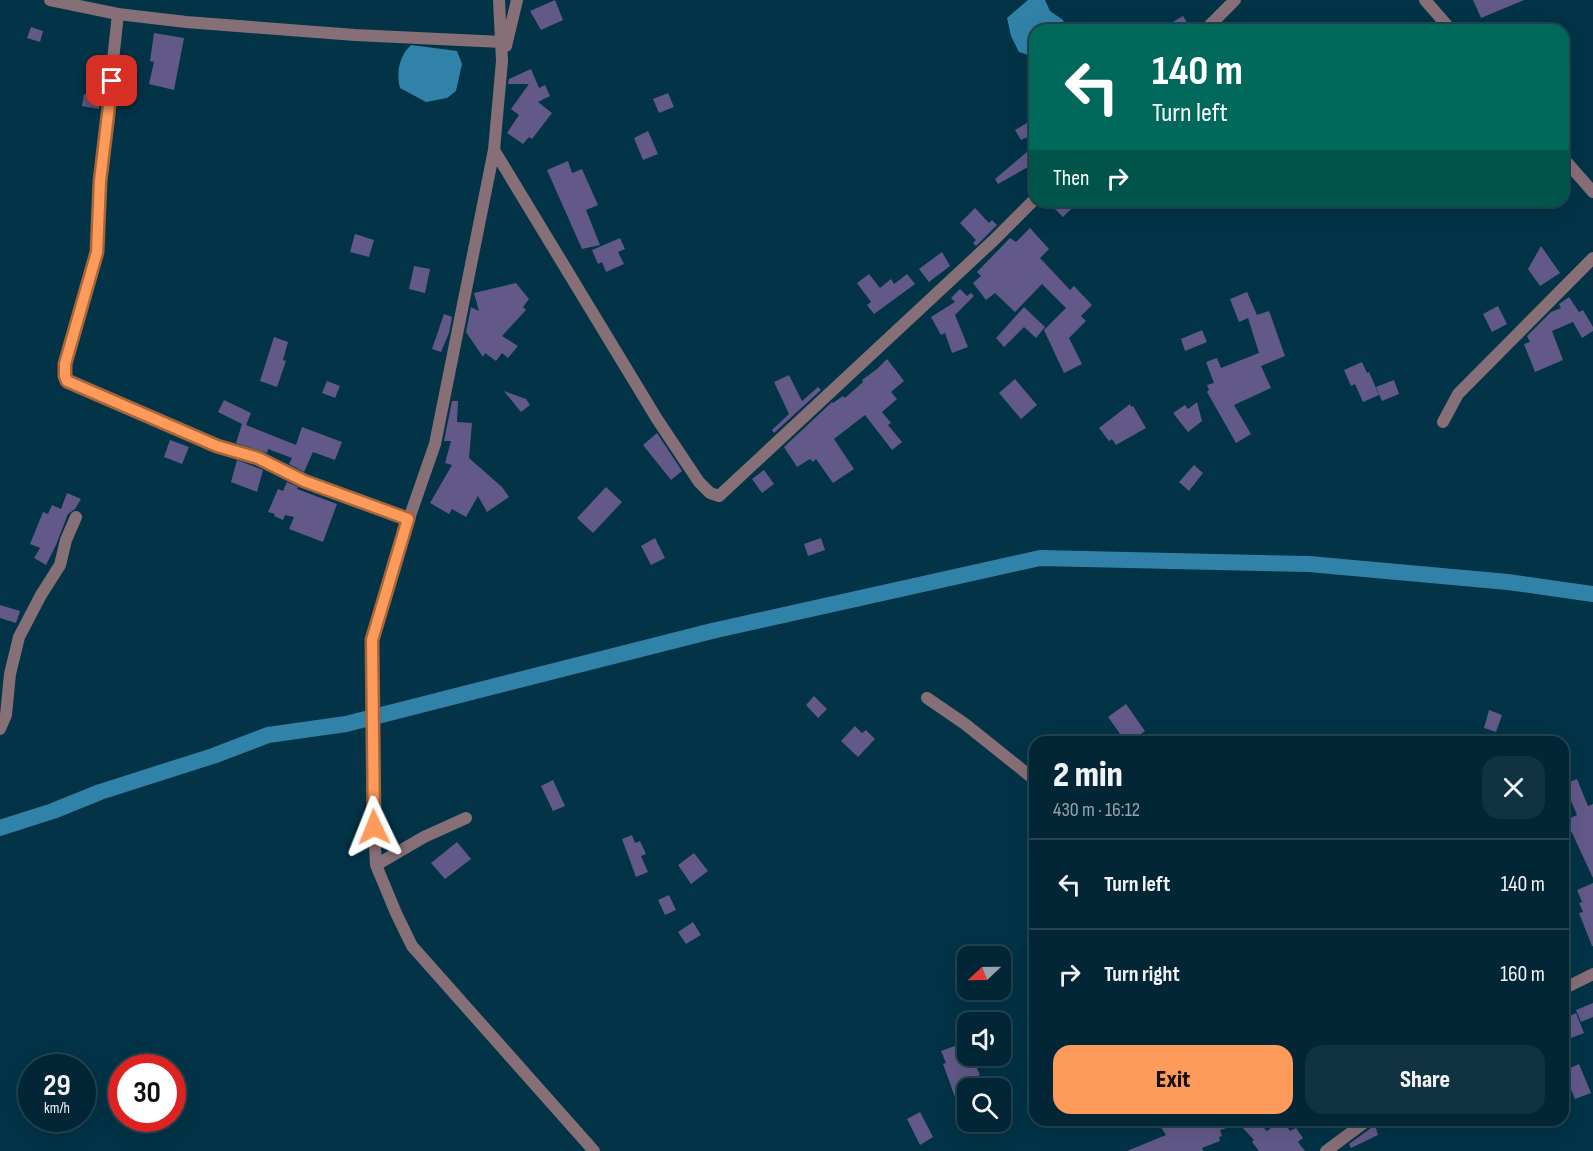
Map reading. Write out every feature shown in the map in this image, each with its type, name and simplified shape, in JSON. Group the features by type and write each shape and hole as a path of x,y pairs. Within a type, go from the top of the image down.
{"street":[{"path":"50,0 118,14 254,28 502,42"},
{"path":"499,0 502,61 494,150 435,444 408,519 372,640 373,807 376,865 412,946 594,1151"},
{"path":"502,61 517,0"},
{"path":"1211,24 1235,0"},
{"path":"1425,0 1446,24"},
{"path":"118,14 100,181 97,252 65,364 67,381 217,446 258,458 304,481 408,519"},
{"path":"494,150 657,420 699,482 710,493 719,496 1029,205"},
{"path":"1569,165 1593,192"},
{"path":"1443,422 1458,394 1593,258"},
{"path":"0,729 6,715 10,674 19,637 60,565 66,540 76,517"},
{"path":"927,698 965,724 1029,775"},
{"path":"376,865 424,837 466,818"},
{"path":"1569,986 1593,974"},
{"path":"1326,1151 1360,1126"}],"water":[{"path":"1028,0 1045,0 1050,11 1063,20 1064,24 1029,24 1029,55 1019,52 1011,36 1007,18"},
{"path":"411,45 457,51 462,64 456,91 447,98 426,102 400,88 398,76 400,65"}],"building":[{"path":"555,0 563,20 541,30 530,11"},
{"path":"1473,0 1524,0 1481,18"},
{"path":"1183,16 1188,24 1169,24"},
{"path":"31,27 43,31 40,42 27,38"},
{"path":"154,33 184,38 174,90 149,84 154,62 150,61"},
{"path":"531,69 539,88 545,85 550,96 538,102 552,113 532,139 529,137 523,144 507,133 519,115 511,109 529,84 508,84 509,79"},
{"path":"668,93 674,107 659,113 653,99"},
{"path":"84,94 101,97 99,109 82,106"},
{"path":"1029,122 1029,137 1021,140 1015,130"},
{"path":"648,131 658,154 643,160 634,138"},
{"path":"1029,150 1029,166 998,184 995,179"},
{"path":"568,161 572,173 582,169 598,205 586,210 600,245 582,249 547,170"},
{"path":"1053,207 1073,207 1063,217"},
{"path":"975,208 989,223 992,220 997,225 976,246 973,243 976,240 960,223"},
{"path":"1030,228 1049,249 1040,258 1070,290 1074,286 1092,305 1081,316 1086,321 1069,338 1082,364 1064,373 1044,330 1066,308 1042,284 1015,312 995,293 986,300 973,283 981,276 977,272 1010,238 1016,242"},
{"path":"355,234 374,240 369,257 350,252"},
{"path":"620,238 625,249 618,252 624,264 606,272 602,262 598,264 592,250"},
{"path":"1541,246 1560,273 1540,286 1528,269"},
{"path":"942,252 950,266 929,282 919,269"},
{"path":"414,266 430,269 425,293 409,289"},
{"path":"869,274 880,288 891,279 894,284 907,274 915,284 874,314 867,305 871,302 857,283"},
{"path":"516,283 529,299 523,307 526,310 502,336 518,346 508,358 502,353 496,361 485,353 483,357 466,332 471,307 479,311 474,293"},
{"path":"960,289 967,296 971,293 974,296 955,315 968,347 952,353 945,333 941,335 931,317 955,302 951,298"},
{"path":"1247,292 1257,315 1269,311 1285,356 1261,366 1271,388 1234,405 1251,434 1236,443 1207,392 1209,390 1207,385 1214,383 1206,362 1217,358 1221,368 1259,353 1248,318 1239,322 1230,299"},
{"path":"1569,297 1579,312 1583,310 1593,331 1582,338 1573,322 1552,331 1563,360 1535,372 1524,344 1530,342 1527,336 1551,312 1561,308 1559,304"},
{"path":"1498,306 1507,324 1492,332 1483,314"},
{"path":"1024,307 1045,327 1036,338 1024,327 1004,347 996,338"},
{"path":"444,314 452,317 449,333 441,352 432,349"},
{"path":"1202,330 1207,342 1185,351 1181,339"},
{"path":"274,337 288,342 283,360 286,361 277,387 260,381"},
{"path":"887,359 904,381 891,392 897,399 882,412 891,423 888,425 902,442 892,450 865,415 834,439 854,469 833,483 816,459 813,462 810,459 797,467 784,447 832,402 843,396 845,398"},
{"path":"1362,362 1379,395 1363,402 1355,384 1351,386 1344,370"},
{"path":"789,375 802,401 818,387 821,390 774,433 772,430 789,414 774,382"},
{"path":"1015,379 1037,405 1021,419 999,393"},
{"path":"1394,380 1399,394 1382,401 1376,387"},
{"path":"327,381 340,386 335,398 322,393"},
{"path":"504,391 526,399 530,405 521,412"},
{"path":"224,400 251,413 246,425 296,445 302,427 342,442 335,460 313,452 304,472 289,464 292,458 268,449 267,453 236,443 242,424 218,412"},
{"path":"452,401 458,401 457,422 472,423 469,458 502,487 509,497 487,512 478,496 466,517 452,509 449,514 430,503 452,465 445,463 451,441 444,441"},
{"path":"1197,402 1202,421 1188,432 1173,413 1185,405 1188,409"},
{"path":"1130,404 1146,428 1116,445 1112,439 1109,441 1099,428"},
{"path":"657,433 682,471 671,480 643,445"},
{"path":"170,440 189,447 182,464 164,457"},
{"path":"237,460 263,470 257,492 231,482"},
{"path":"1194,465 1203,473 1189,491 1179,482"},
{"path":"764,470 774,484 762,493 752,479"},
{"path":"287,482 298,487 297,489 337,504 323,542 289,529 294,517 285,515 283,520 268,512 278,489 283,491"},
{"path":"606,487 622,502 593,533 577,518"},
{"path":"67,493 81,499 75,509 68,514 46,565 34,558 40,548 30,544 43,512 48,514 52,505 61,509"},
{"path":"655,538 665,558 651,565 641,546"},
{"path":"821,538 825,550 808,556 804,544"},
{"path":"0,605 20,611 16,623 0,618"},
{"path":"814,696 827,709 818,718 806,705"},
{"path":"1126,704 1145,731 1138,736 1122,736 1108,717"},
{"path":"1489,710 1502,715 1496,732 1484,728"},
{"path":"855,726 862,733 866,730 875,739 858,757 841,741"},
{"path":"1577,779 1588,806 1593,804 1593,878 1569,826 1569,819 1577,815 1569,796 1569,782"},
{"path":"553,780 565,806 553,811 541,786"},
{"path":"632,835 635,843 640,841 646,854 641,856 648,872 636,877 622,839"},
{"path":"457,842 471,859 445,879 431,863"},
{"path":"694,853 708,871 691,884 678,865"},
{"path":"1593,883 1592,946 1579,913 1583,912 1577,890"},
{"path":"669,895 676,910 665,915 658,900"},
{"path":"693,922 701,935 686,944 678,932"},
{"path":"1593,1003 1593,1017 1581,1022 1576,1010"},
{"path":"1576,1013 1584,1033 1569,1039 1569,1016"},
{"path":"957,1045 957,1066 976,1066 980,1075 973,1078 957,1078 956,1100 943,1064 946,1063 941,1051"},
{"path":"1579,1064 1591,1093 1575,1099 1569,1084 1569,1068"},
{"path":"920,1112 933,1137 920,1145 907,1119"},
{"path":"1160,1126 1233,1126 1220,1130 1222,1136 1219,1137 1220,1141 1202,1148 1203,1151 1127,1151 1166,1135"},
{"path":"1241,1126 1262,1126 1267,1131 1274,1126 1286,1126 1290,1131 1296,1128 1303,1138 1298,1142 1305,1151 1259,1151 1252,1142 1254,1140"},
{"path":"1375,1126 1378,1135 1351,1148 1349,1144"}],"waterway":[{"path":"0,828 53,811 100,792 213,756 268,735 346,724 712,631 1040,558 1309,564 1508,582 1593,594"}],"route":[{"path":"112,81 100,181 97,252 65,364 65,376 67,381 217,446 258,458 304,481 408,519 372,640 374,827"}]}
